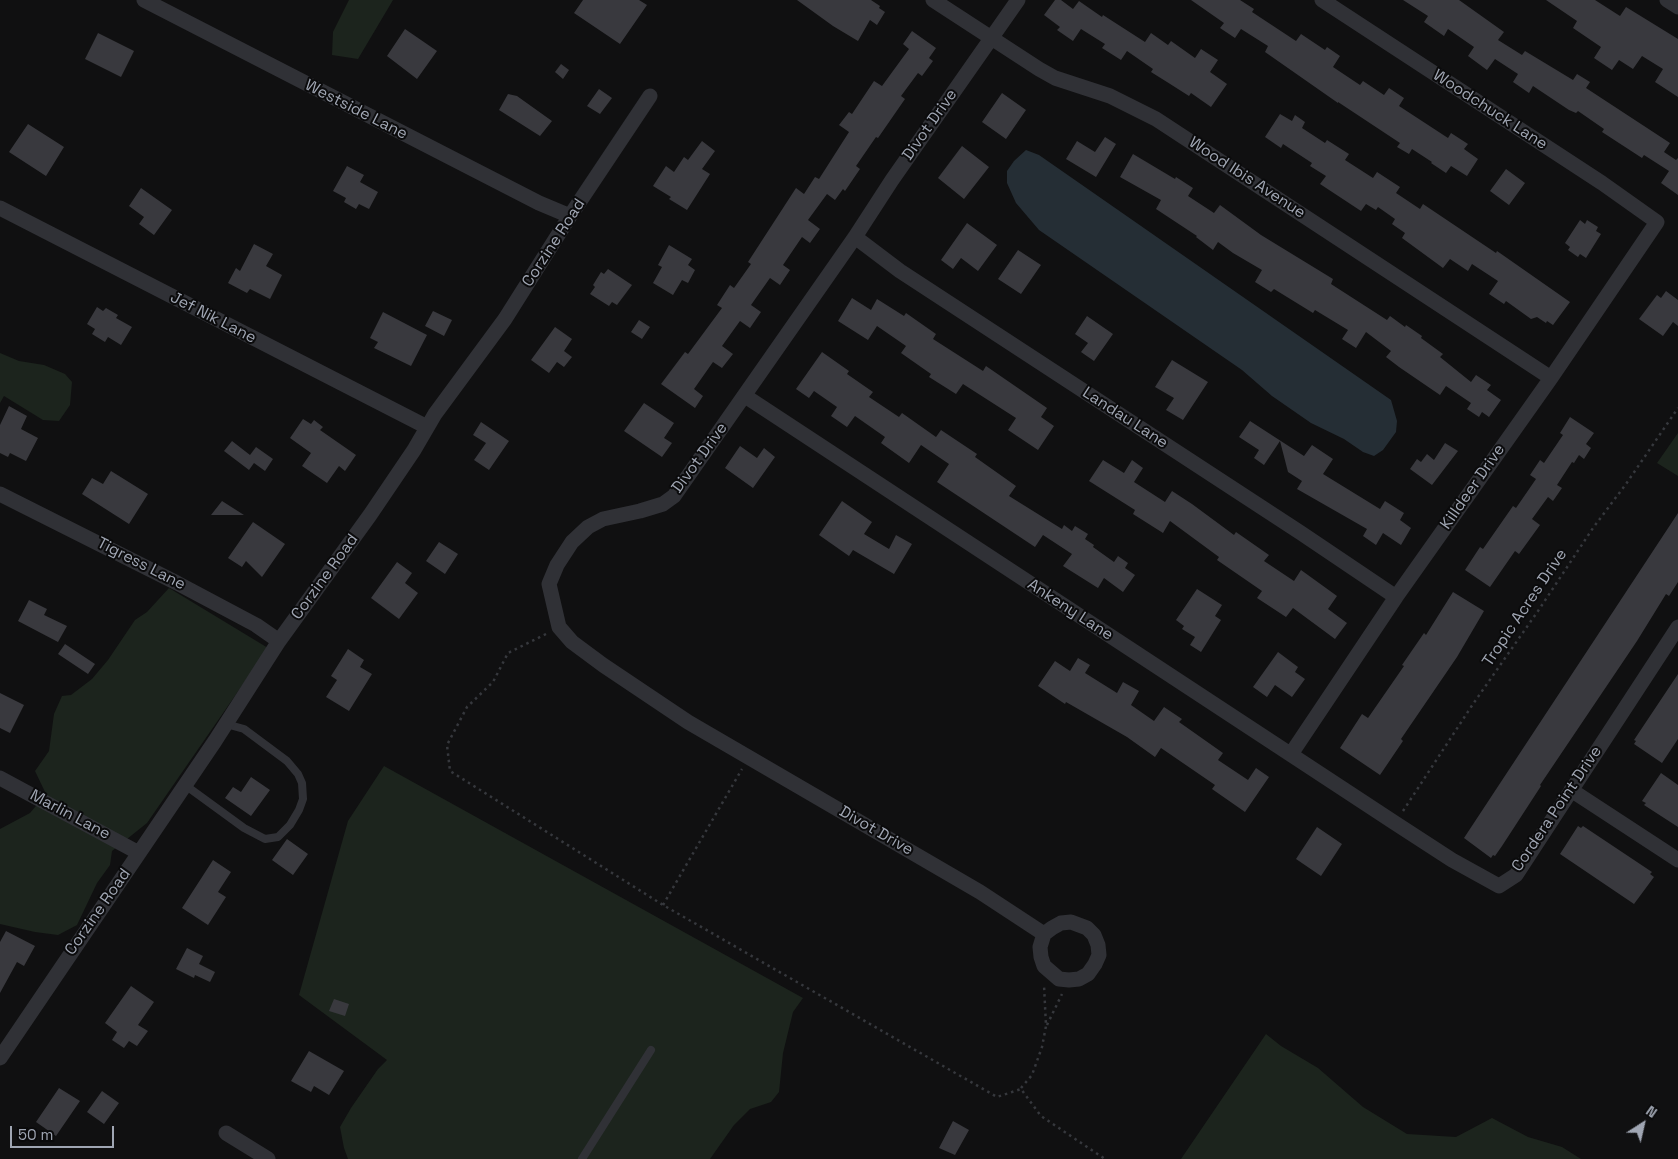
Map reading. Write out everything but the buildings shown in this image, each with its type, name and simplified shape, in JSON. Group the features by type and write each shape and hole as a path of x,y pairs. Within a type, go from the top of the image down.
{"street":[{"name":"Westside Lane","path":"144,0 539,203 570,216"},
{"name":"Wood Ibis Avenue","path":"933,0 1055,78 1110,96 1156,118 1550,378"},
{"name":"Divot Drive","path":"1018,0 674,496 663,504 603,519 588,527 572,542 557,565 549,584 559,627 572,642 603,665 688,722 980,892 1044,934"},
{"name":"Woodchuck Lane","path":"1322,0 1602,183 1657,222"},
{"path":"1667,0 1678,8"},
{"name":"Corzine Road","path":"0,1058 226,724 279,641 370,515 414,450 427,427 505,319 570,216 650,96"},
{"name":"Jef Nik Lane","path":"0,208 427,427"},
{"name":"Killdeer Drive","path":"1291,754 1396,597 1657,222"},
{"name":"Landau Lane","path":"855,237 909,277 1396,597"},
{"name":"Ankeny Lane","path":"745,396 1395,823"},
{"name":"Tigress Lane","path":"0,494 177,583 256,625 279,641"},
{"name":"Cordera Point Drive","path":"1395,823 1452,860 1499,886 1516,875 1678,627"},
{"name":"Marlin Lane","path":"0,778 139,853"},
{"path":"1571,790 1678,860"},
{"path":"1071,922 1087,928 1094,935 1098,945 1096,964 1088,974 1079,979 1060,979 1044,966 1040,947 1044,934 1061,923 1071,922"},
{"path":"226,1133 268,1159"}],"lane":[{"path":"185,785 244,828 265,839 278,837 290,826 303,799 302,783 298,774 288,761 244,729 226,724"},
{"path":"582,1159 651,1050"}],"path":[{"name":"Tropic Acres Drive","path":"1395,823 1473,704 1538,612 1593,528 1678,408"},
{"path":"559,627 508,653 493,682 467,707 447,745 450,770 663,905 997,1097 1021,1089 1032,1075 1042,1047 1046,1026 1044,966"},
{"path":"663,905 748,756"},
{"path":"1046,1026 1070,980"},
{"path":"1021,1089 1041,1116 1105,1159"}],"shaded area":[{"path":"349,0 393,0 358,59 332,55 333,32"},
{"path":"1026,150 1039,155 1391,400 1397,421 1396,432 1383,450 1374,456 1363,452 1344,439 1311,423 1272,396 1242,370 1039,230 1016,203 1007,183 1007,171 1014,161"},
{"path":"0,353 19,361 44,365 65,374 72,382 70,405 59,421 43,420 4,396 0,403"},
{"path":"1678,433 1678,476 1657,463"},
{"path":"169,588 268,648 147,823 112,851 110,865 97,883 77,925 58,935 0,924 0,829 30,813 46,794 35,771 49,751 54,714 62,696 71,695 92,679 108,660 135,620 147,612"},
{"path":"384,766 803,998 793,1012 783,1053 779,1092 771,1102 750,1109 734,1125 710,1159 348,1159 340,1127 378,1069 387,1060 299,995 348,821"},
{"path":"1266,1034 1281,1046 1318,1068 1363,1107 1407,1134 1456,1137 1492,1118 1528,1137 1562,1147 1581,1159 1181,1159"}]}
